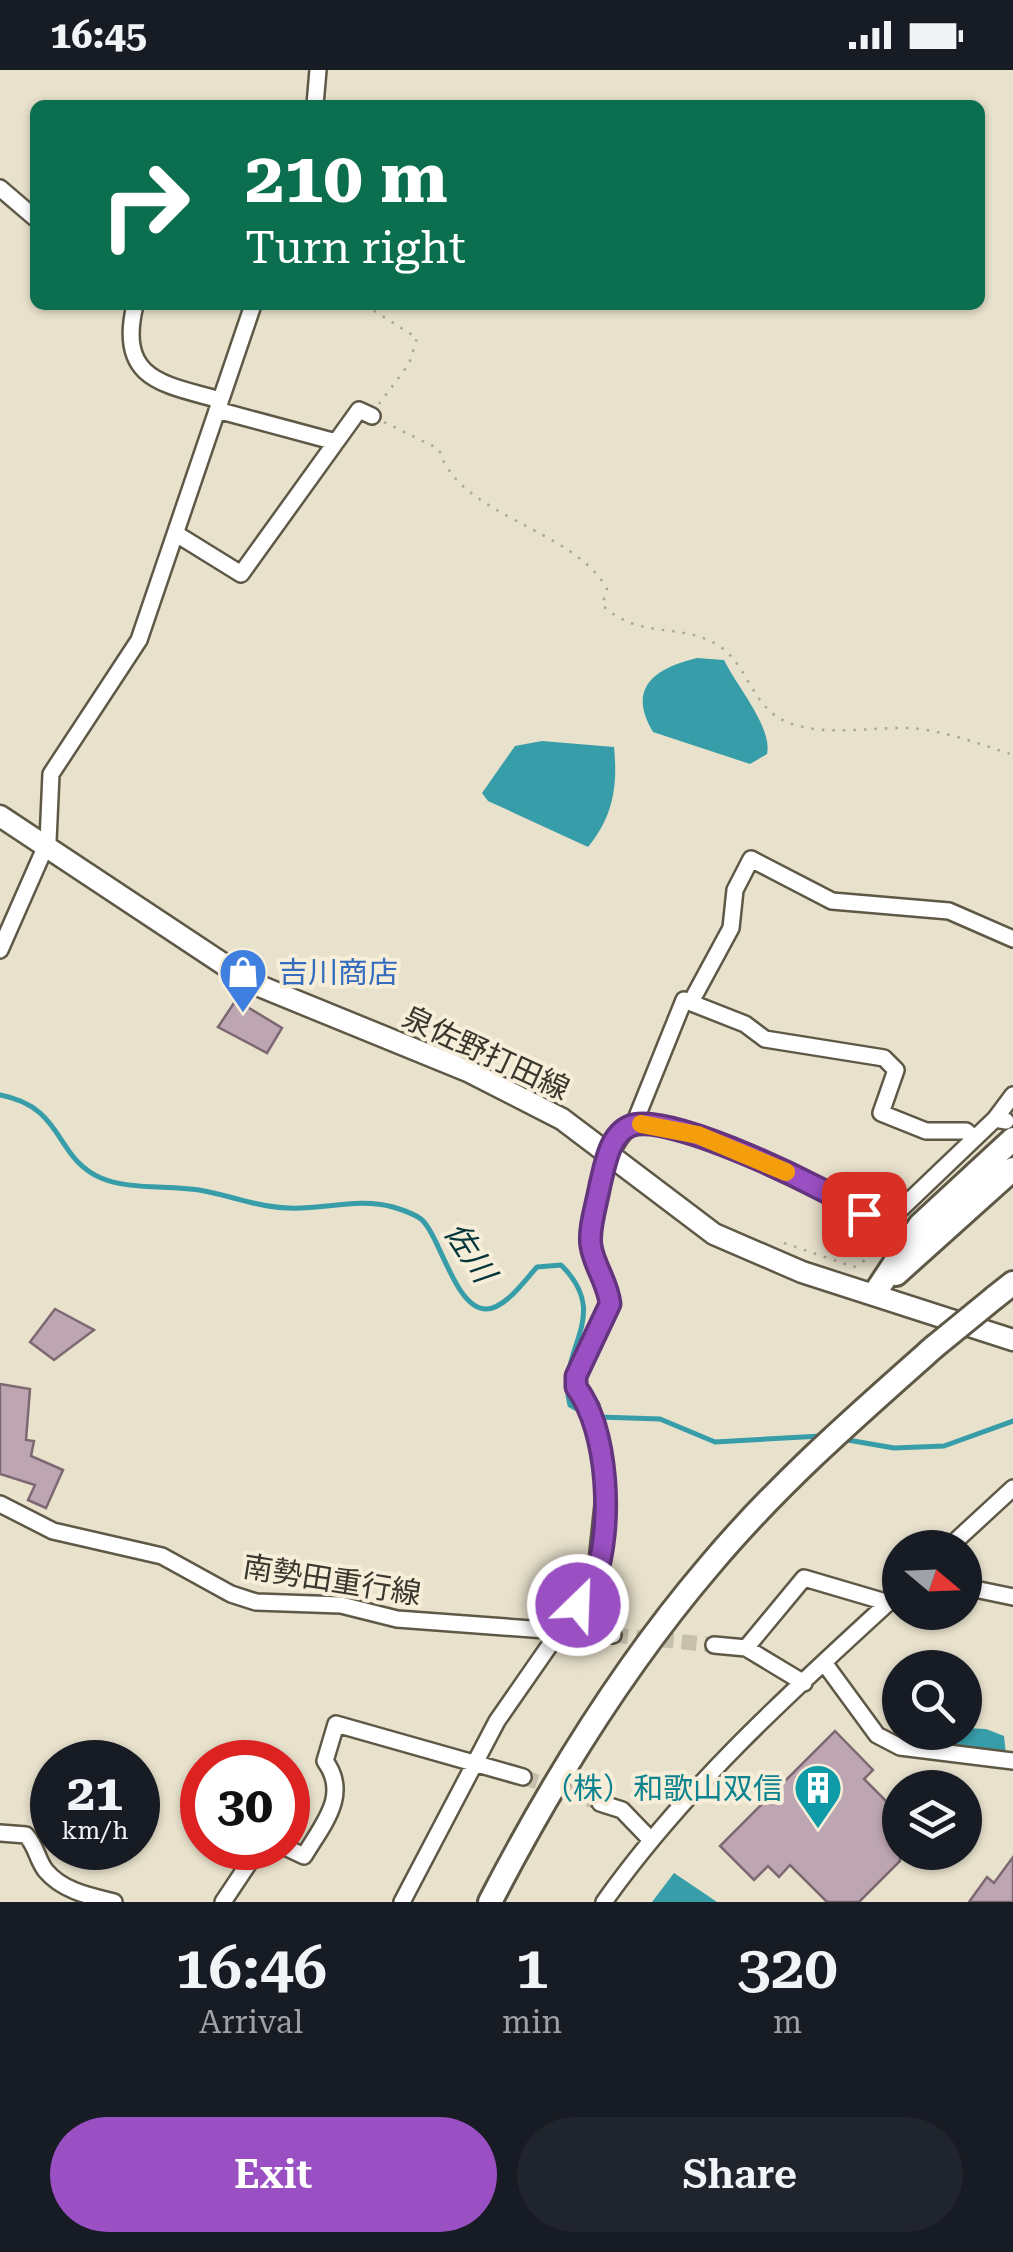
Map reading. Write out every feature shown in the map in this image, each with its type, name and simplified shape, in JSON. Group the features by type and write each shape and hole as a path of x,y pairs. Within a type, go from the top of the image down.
{"highway":[{"path":"875,1293 920,1225 1005,1126"},
{"path":"875,1293 1013,1169"},
{"path":"490,1902 529,1827 620,1680 712,1562 859,1414 1013,1283"}],"main road":[{"name":"泉佐野打田線","path":"0,816 252,983 521,1095 562,1119 714,1234 802,1272 1013,1340"}],"street":[{"path":"315,100 318,70"},
{"path":"0,188 30,214"},
{"path":"134,310 130,324 136,359 152,380 336,442"},
{"path":"0,950 50,830 51,774 139,640 178,535 251,310"},
{"path":"178,535 241,574 359,410 372,416"},
{"path":"692,1000 732,928 735,890 751,859 832,901 949,911 1013,940"},
{"path":"402,1902 497,1721 595,1580 606,1478 591,1407 576,1387 586,1351 610,1304 590,1244 608,1155 620,1132 634,1124 684,1000 692,1000 764,1038 884,1058 896,1070 881,1113 926,1131 966,1131 974,1138"},
{"path":"634,1124 698,1135 846,1202 882,1227 974,1138 1005,1126 1013,1095"},
{"path":"968,1530 1013,1488"},
{"name":"南勢田重行線","path":"0,1504 53,1531 162,1556 231,1594 256,1602 342,1605 397,1620 543,1634 561,1630 613,1636"},
{"path":"746,1648 804,1578 882,1595"},
{"path":"982,1590 1013,1598"},
{"path":"604,1902 649,1838 710,1770 882,1609"},
{"path":"714,1644 746,1648 804,1683"},
{"path":"825,1664 877,1735 900,1747 1013,1761"},
{"path":"310,1845 337,1798 336,1776 325,1761 336,1724 523,1777"},
{"path":"600,1803 622,1810 649,1838"},
{"path":"0,1833 26,1835 37,1847 43,1868 59,1882 114,1902"},
{"path":"222,1902 244,1870"},
{"path":"55,1902 59,1882"}],"path":[{"path":"372,310 416,338 409,364 372,416 439,449 444,466 478,498 535,529 599,574 607,589 602,605 619,620 717,644 743,672 762,705 785,722 810,728 914,728 1013,755"},
{"path":"833,1260 854,1267 887,1246"}],"water":[{"path":"697,658 724,660 759,719 767,754 750,764 653,732 645,716 644,691 669,667"},
{"path":"542,741 614,747 612,800 588,847 488,801 482,793 515,746"},
{"path":"982,1729 1004,1736 1006,1754 978,1750 982,1750"},
{"path":"674,1873 717,1902 652,1902"}],"building":[{"name":"吉川商店","path":"236,1000 282,1028 267,1053 218,1027"},
{"path":"55,1309 94,1330 54,1360 30,1342"},
{"path":"0,1384 30,1389 26,1440 34,1441 31,1456 63,1470 46,1508 28,1500 35,1485 0,1474"},
{"name":"（株）和歌山双信","path":"835,1731 873,1770 864,1779 882,1797 882,1870 891,1870 859,1902 827,1902 790,1865 779,1877 768,1866 754,1880 720,1846"},
{"path":"1013,1857 1013,1902 969,1902 987,1877 994,1883"}],"waterway":[{"name":"佐川","path":"0,1095 37,1110 86,1169 112,1182 199,1190 277,1207 367,1203 411,1213 428,1227 457,1285 475,1306 493,1308 514,1293 537,1267 561,1265 583,1301 580,1334 567,1385 570,1405 588,1415"},
{"name":"佐川","path":"599,1417 660,1419 715,1442 821,1436"},
{"name":"佐川","path":"842,1439 894,1448 944,1446 1013,1421"}],"tunnel":[{"path":"613,1635 714,1645"},
{"path":"523,1777 600,1803"}],"slow traffic":[{"path":"641,1124 658,1124 698,1135 786,1172"}],"place":[{"name":"吉川商店","path":"243,1014"},
{"name":"（株）和歌山双信","path":"818,1830"}],"route":[{"path":"578,1605 595,1580 606,1478 598,1429 591,1407 576,1387 576,1376 606,1320 610,1304 590,1244 608,1155 620,1132 634,1124 658,1124 698,1135 791,1174 864,1214"}]}
